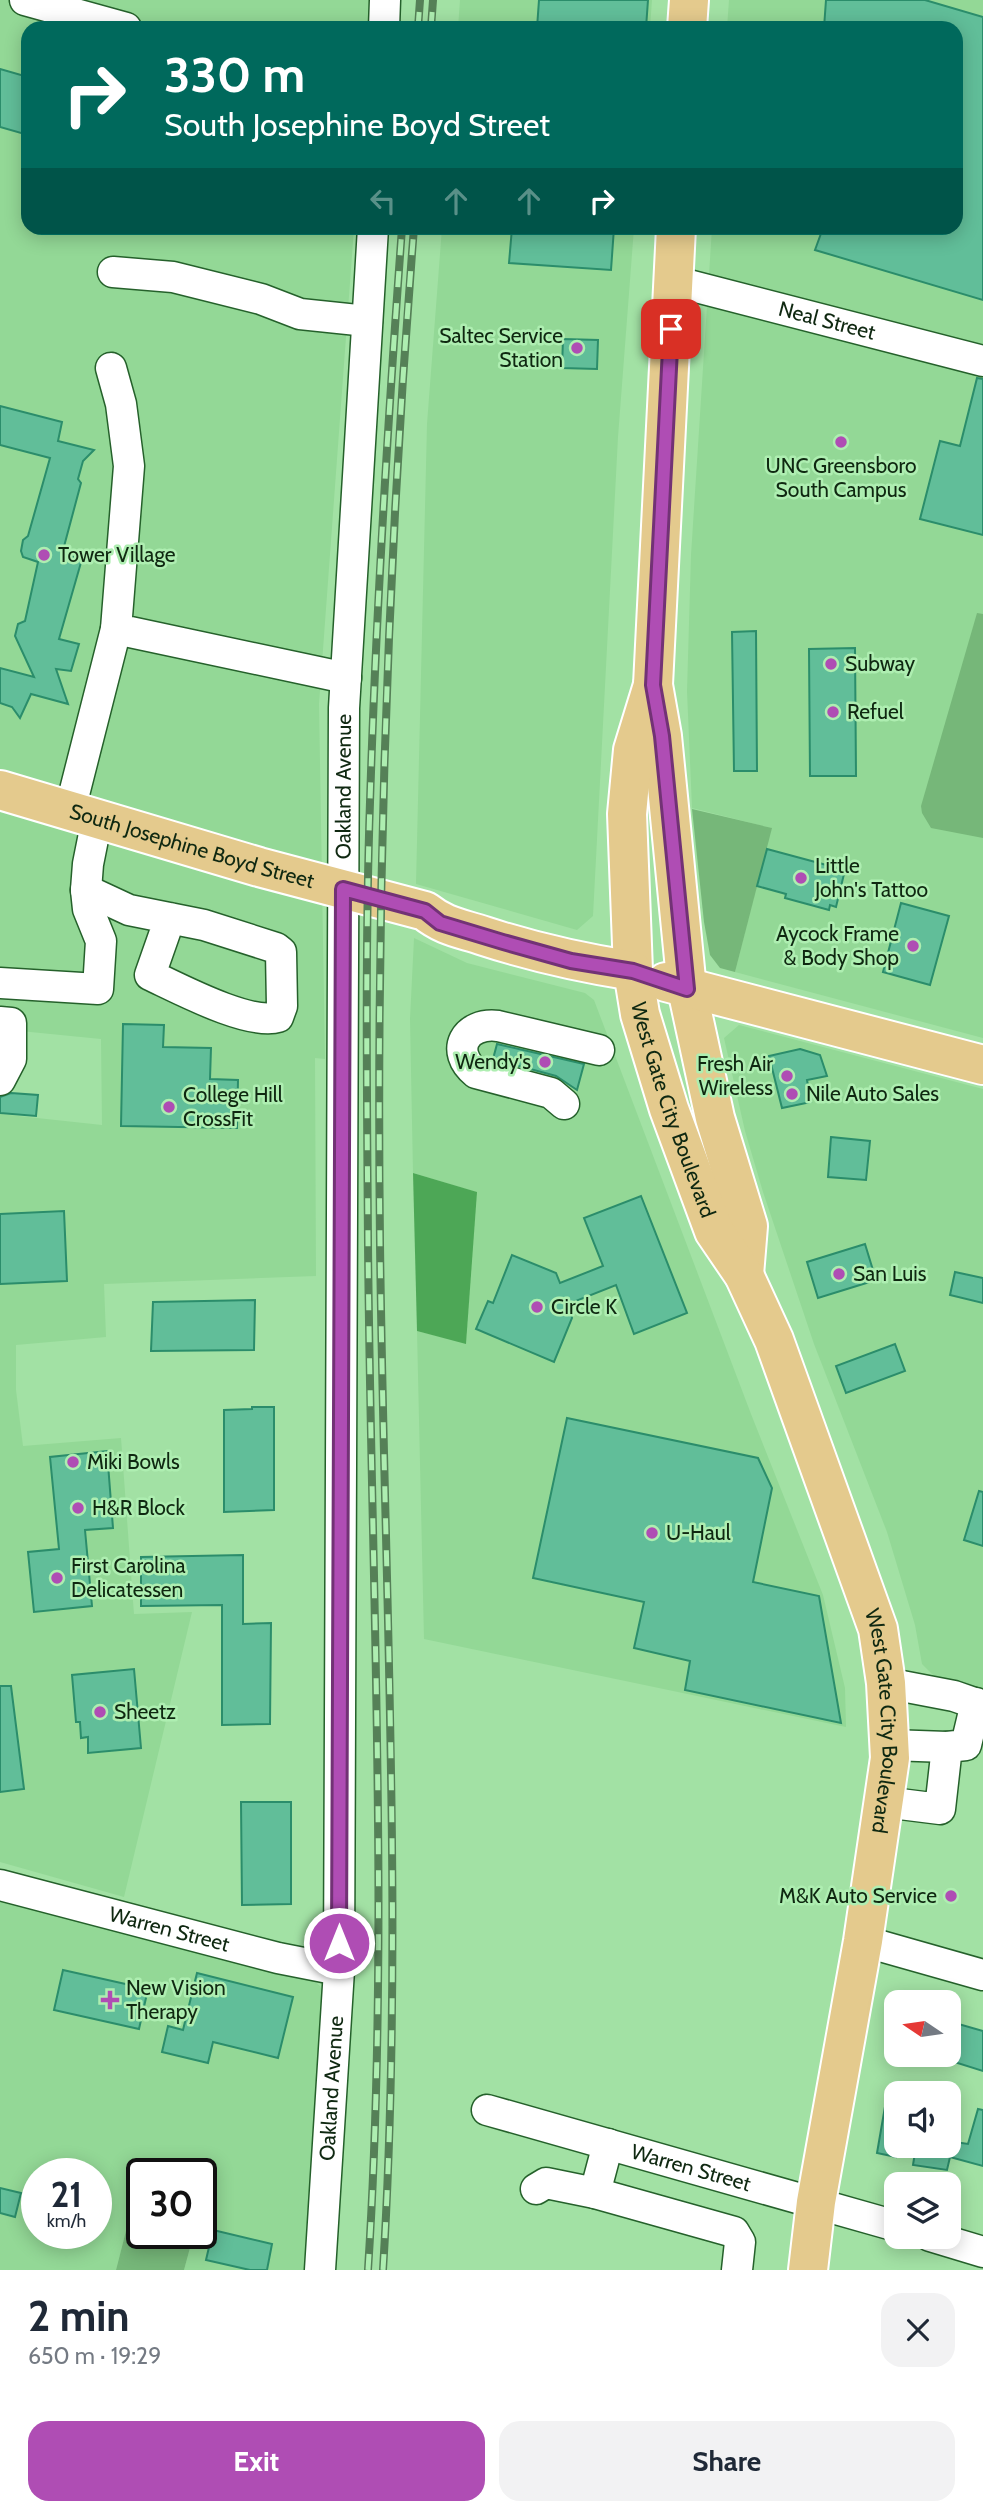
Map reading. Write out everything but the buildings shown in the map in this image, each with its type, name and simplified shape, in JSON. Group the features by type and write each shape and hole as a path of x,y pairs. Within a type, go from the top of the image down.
{"main road":[{"path":"688,21 689,0"},
{"name":"West Gate City Boulevard","path":"676,235 653,685 662,736 687,989 715,1118 748,1226 744,1275"},
{"name":"West Gate City Boulevard","path":"653,685 633,750 627,814 633,971 640,1014 669,1109 714,1231 744,1275 774,1340 878,1629 886,1683 890,1758 863,1941 816,2203 808,2270"},
{"name":"South Josephine Boyd Street","path":"0,790 259,867 425,911 446,907 576,944 633,971 687,989 983,1065"}],"street":[{"path":"24,0 100,21"},
{"path":"384,21 385,0"},
{"name":"Oakland Avenue","path":"320,2270 339,1970 346,678 373,235"},
{"path":"113,272 173,277 261,299 300,314 367,321"},
{"name":"Neal Street","path":"673,281 983,361"},
{"path":"0,983 98,989 100,941 88,909 88,864 83,815 116,629 129,466 121,404 111,368"},
{"path":"116,629 346,678"},
{"path":"86,890 129,910 170,918 204,925 276,948 281,952 282,1006 278,1017 270,1020 239,1014 150,975 170,918"},
{"path":"0,1022 11,1023 11,1059 0,1080"},
{"path":"564,1104 551,1093 476,1073 468,1067 461,1049 468,1033 485,1025 498,1026 599,1050"},
{"path":"884,1802 940,1809 979,1704 954,1696 886,1683"},
{"path":"890,1745 965,1747"},
{"name":"Warren Street","path":"0,1885 278,1958 339,1970"},
{"path":"863,1941 983,1975"},
{"name":"Warren Street","path":"487,2110 884,2223"},
{"path":"595,2193 608,2144"},
{"path":"536,2189 546,2183 595,2193 734,2232 739,2256"},
{"path":"961,2245 983,2252"}],"shaded area":[{"path":"0,0 371,0 370,21 21,21 21,235 353,235 319,704 325,1059 315,1058 316,1276 104,1284 106,1337 16,1345 16,1390 23,1446 121,1438 134,1614 192,1612 124,1897 0,1862 0,1114 102,1125 101,1039 0,1029"},
{"path":"460,0 652,0 650,21 458,21"},
{"name":"UNC Greensboro South Campus","path":"729,0 983,0 983,1038 735,972 771,828 692,808 687,691 691,555 712,235 963,235 963,21 728,21"},
{"path":"441,235 633,235 618,437 593,916 577,930 416,884 427,424"},
{"path":"977,613 983,614 983,838 931,828 921,806"},
{"path":"692,809 772,828 735,972 720,968 710,955"},
{"path":"414,938 467,963 585,993 594,1000 751,1414 823,1595 845,1688 846,1727 424,1639 417,1331 466,1343 476,1192 413,1173 410,1019"},
{"path":"739,1025 983,1089 983,1691 933,1675 922,1664 915,1625 887,1532 814,1344 745,1131 724,1038"},
{"path":"413,1173 477,1192 466,1344 417,1331"},
{"path":"0,1897 313,1980 324,1995 306,2270 184,2270 190,2249 217,2249 217,2158 126,2158 126,2231 116,2270 0,2270"},
{"path":"126,2231 126,2249 190,2249 184,2270 116,2270"}],"railway":[{"path":"418,21 420,0"},
{"path":"432,21 433,0"},
{"path":"368,2270 378,2013 378,1885 368,1243 367,912 379,586 402,235"},
{"path":"383,2270 389,2142 392,1885 380,1243 380,989 390,608 414,235"}],"place":[{"name":"Saltec Service Station","path":"577,348"},
{"name":"UNC Greensboro South Campus","path":"841,442"},
{"name":"Tower Village","path":"44,555"},
{"name":"Subway","path":"831,664"},
{"name":"Refuel","path":"833,712"},
{"name":"Little John's Tattoo","path":"801,878"},
{"name":"Aycock Frame & Body Shop","path":"913,946"},
{"name":"Wendy's","path":"545,1062"},
{"name":"Fresh Air Wireless","path":"787,1076"},
{"name":"Nile Auto Sales","path":"792,1094"},
{"name":"College Hill CrossFit","path":"169,1107"},
{"name":"San Luis","path":"839,1274"},
{"name":"Circle K","path":"537,1307"},
{"name":"Miki Bowls","path":"73,1462"},
{"name":"H&R Block","path":"78,1508"},
{"name":"U-Haul","path":"652,1533"},
{"name":"First Carolina Delicatessen","path":"57,1578"},
{"name":"Sheetz","path":"100,1712"},
{"name":"M&K Auto Service","path":"951,1896"},
{"name":"New Vision Therapy","path":"110,2000"}],"route":[{"path":"339,1943 343,889 425,911 440,923 503,942 571,961 633,971 687,989 675,890 668,789 653,685 671,329"}]}
